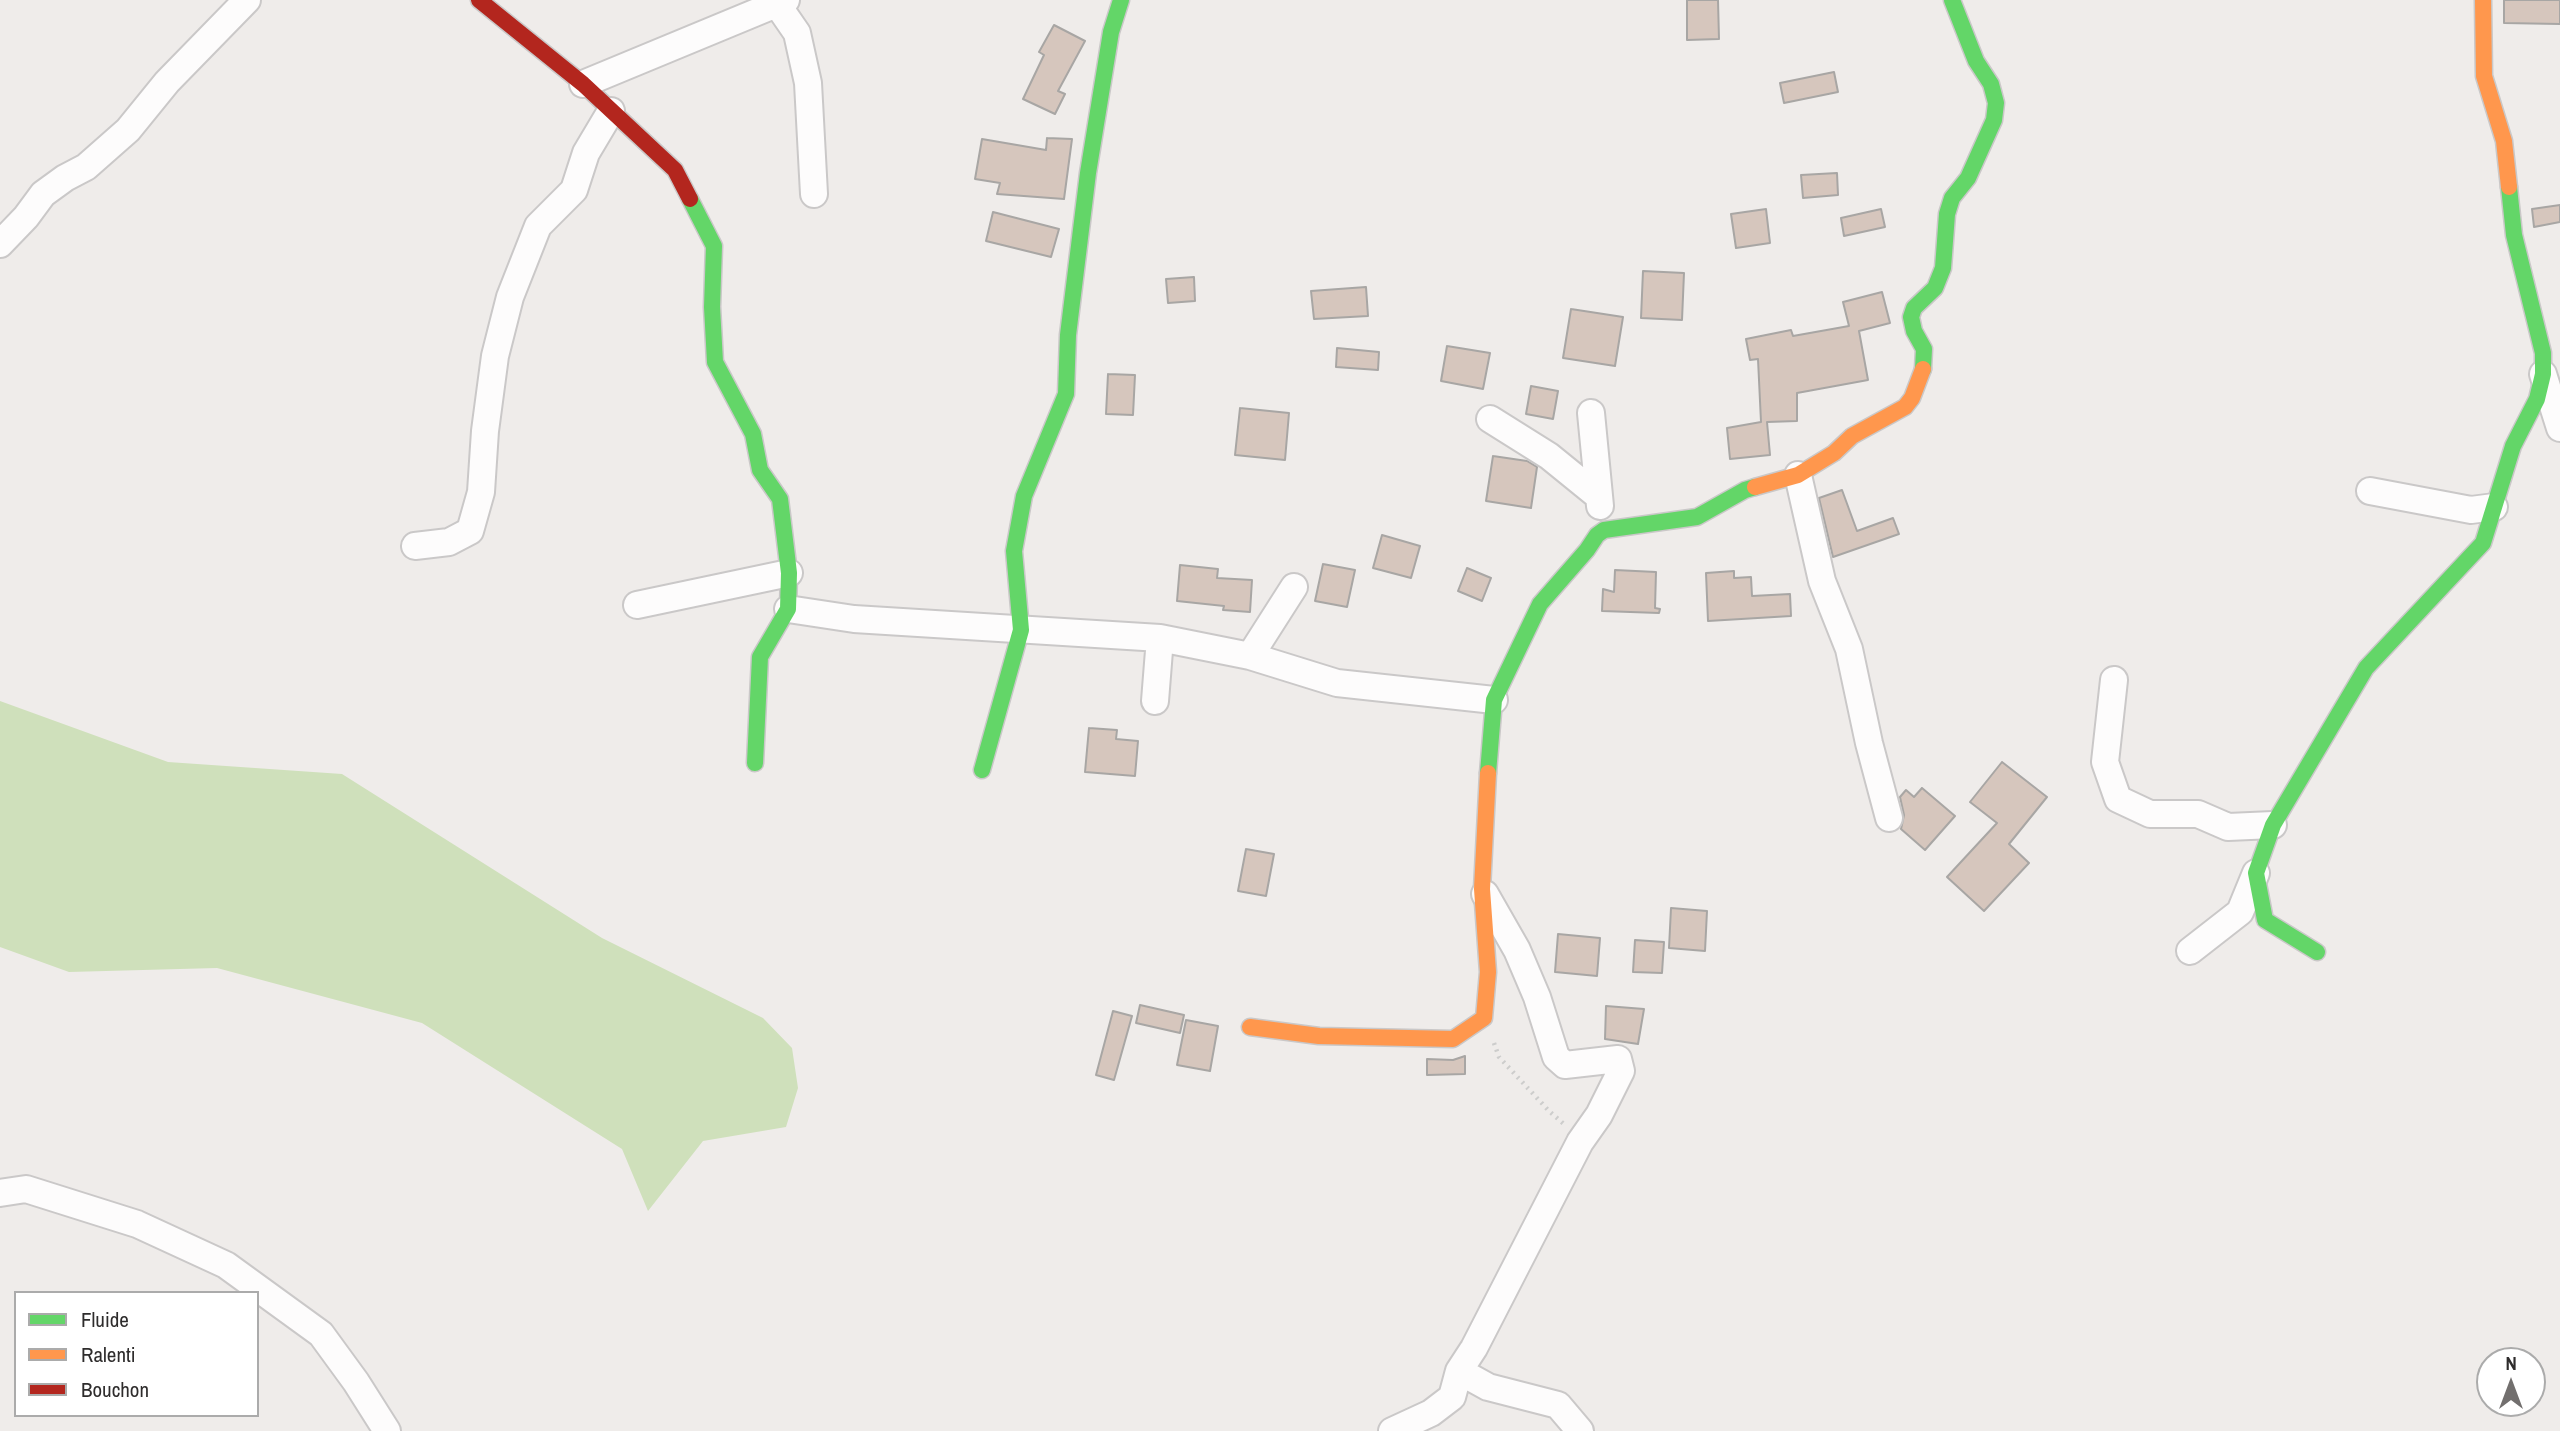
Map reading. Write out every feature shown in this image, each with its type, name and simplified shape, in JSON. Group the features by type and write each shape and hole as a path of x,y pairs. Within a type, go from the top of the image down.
{"street":[{"path":"0,244 26,217 43,194 86,167 128,130 167,82 247,0"},
{"path":"479,0 583,84 675,170 714,246 712,307 715,362 753,433 760,470 780,499 789,573 788,609 760,657 755,763"},
{"path":"982,770 1021,630 1014,551 1024,496 1066,394 1068,335 1088,173 1111,32 1121,0"},
{"path":"1250,1027 1319,1036 1453,1039 1484,1018 1488,972 1482,889 1490,729 1494,700 1540,604 1604,530 1697,517 1745,490 1798,475 1834,453 1852,436 1905,407 1912,398 1924,366 1924,349 1914,331 1911,317 1914,308 1935,288 1943,268 1947,214 1952,198 1968,178 1994,120 1996,103 1991,84 1976,61 1952,0"},
{"path":"2190,951 2240,912 2273,825 2366,668 2483,542 2513,446 2538,399 2543,374 2543,353 2514,235 2504,141 2484,76 2483,0"},
{"path":"583,84 781,2 797,33 808,83 814,194"},
{"path":"415,546 449,542 470,531 481,492 485,430 495,356 510,297 538,226 574,190 586,153 611,111"},
{"path":"2543,374 2560,428"},
{"path":"1591,413 1597,495 1602,512 1620,527"},
{"path":"1490,419 1549,456 1597,495"},
{"path":"1798,475 1822,581 1849,649 1868,743 1889,818"},
{"path":"2370,491 2471,510 2494,507"},
{"path":"637,605 789,573"},
{"path":"1250,656 1294,587"},
{"path":"788,609 854,619 1160,638 1250,656 1337,683 1494,700"},
{"path":"1154,701 1160,638"},
{"path":"2114,680 2105,762 2118,799 2150,814 2197,814 2228,827 2273,825"},
{"path":"2256,873 2265,919 2318,953"},
{"path":"1392,1431 1431,1413 1452,1397 1460,1371 1475,1348 1580,1142 1599,1115 1622,1070 1618,1059 1565,1065 1556,1057 1517,950 1482,889"},
{"path":"0,1194 26,1189 137,1224 226,1265 321,1334 387,1431"},
{"path":"1460,1371 1488,1387 1558,1405 1580,1431"}],"path":[{"path":"1480,1021 1493,1038 1499,1057 1580,1142"}],"green space":[{"path":"0,701 168,762 342,774 602,938 763,1018 792,1048 798,1088 786,1127 703,1141 648,1211 622,1149 422,1023 217,968 69,972 0,947"}],"building":[{"path":"1687,0 1718,0 1719,39 1687,40"},
{"path":"2504,0 2560,0 2560,24 2504,23"},
{"path":"1054,25 1085,41 1058,91 1065,94 1055,114 1023,99 1044,55 1039,52"},
{"path":"1834,72 1838,92 1784,103 1780,83"},
{"path":"1047,138 1072,139 1064,199 997,194 1000,183 975,179 982,139 1046,150"},
{"path":"1837,173 1838,195 1803,198 1801,175"},
{"path":"2560,205 2560,222 2534,227 2532,209"},
{"path":"1766,209 1770,243 1736,248 1731,214"},
{"path":"1881,209 1885,227 1844,236 1841,218"},
{"path":"993,212 1059,229 1051,257 986,241"},
{"path":"1643,271 1684,273 1682,320 1641,318"},
{"path":"1194,277 1195,301 1168,303 1166,279"},
{"path":"1366,287 1368,316 1314,319 1311,291"},
{"path":"1882,292 1890,323 1859,331 1868,380 1797,393 1797,421 1767,422 1770,455 1730,459 1727,428 1761,422 1758,359 1750,360 1746,339 1791,330 1793,336 1849,326 1843,302"},
{"path":"1571,309 1623,317 1615,366 1563,358"},
{"path":"1447,346 1490,353 1483,389 1441,381"},
{"path":"1337,348 1379,352 1378,370 1336,367"},
{"path":"1108,374 1135,375 1133,415 1106,414"},
{"path":"1531,386 1558,391 1553,419 1526,414"},
{"path":"1240,408 1289,413 1285,460 1235,455"},
{"path":"1493,456 1527,461 1537,467 1531,508 1486,501"},
{"path":"1842,490 1857,531 1893,518 1899,534 1833,557 1819,498"},
{"path":"1382,535 1420,546 1411,578 1373,568"},
{"path":"1323,564 1355,570 1347,607 1315,601"},
{"path":"1180,565 1218,569 1217,578 1252,580 1250,612 1177,601"},
{"path":"1467,568 1491,578 1482,601 1458,591"},
{"path":"1615,570 1656,572 1655,608 1660,609 1659,613 1602,611 1603,589 1614,592"},
{"path":"1734,571 1734,578 1751,577 1752,596 1790,594 1791,616 1708,621 1706,573"},
{"path":"1089,728 1117,730 1116,739 1138,741 1135,776 1085,772"},
{"path":"2002,762 2047,797 2009,844 2029,863 1984,911 1947,877 1997,823 1970,802"},
{"path":"1922,788 1955,816 1925,850 1901,829 1904,815 1900,797 1906,790 1914,797"},
{"path":"1246,849 1274,854 1266,896 1238,891"},
{"path":"1671,908 1707,911 1705,951 1669,948"},
{"path":"1558,934 1600,938 1597,976 1555,972"},
{"path":"1635,940 1664,942 1662,973 1633,972"},
{"path":"1140,1005 1184,1015 1180,1033 1136,1023"},
{"path":"1606,1006 1644,1009 1638,1044 1605,1039"},
{"path":"1113,1011 1132,1016 1114,1080 1096,1075"},
{"path":"1186,1020 1218,1026 1210,1071 1177,1065"},
{"path":"1465,1056 1465,1074 1427,1075 1427,1059 1453,1060"}],"traffic: fast":[{"path":"982,770 1021,630 1014,551 1024,496 1066,394 1068,335 1088,173 1111,32 1121,0"},
{"path":"1923,369 1924,349 1914,331 1911,317 1914,308 1935,288 1943,268 1947,214 1952,198 1968,178 1994,120 1996,103 1991,84 1976,61 1952,0"},
{"path":"2317,952 2265,920 2256,873 2273,825 2366,668 2483,543 2513,446 2537,399 2543,374 2543,353 2514,235 2509,187"},
{"path":"690,199 714,246 712,307 715,362 753,434 760,470 780,499 789,573 788,609 760,657 755,763"},
{"path":"1488,773 1494,700 1540,604 1597,535 1604,530 1697,517 1755,487"}],"traffic: slow":[{"path":"2483,0 2484,76 2504,141 2509,187"},
{"path":"1755,487 1798,475 1834,453 1852,436 1905,407 1912,398 1923,369"},
{"path":"1250,1027 1319,1036 1453,1039 1484,1018 1488,972 1482,889 1488,773"}],"traffic: jam":[{"path":"479,0 583,84 675,170 690,199"}]}
